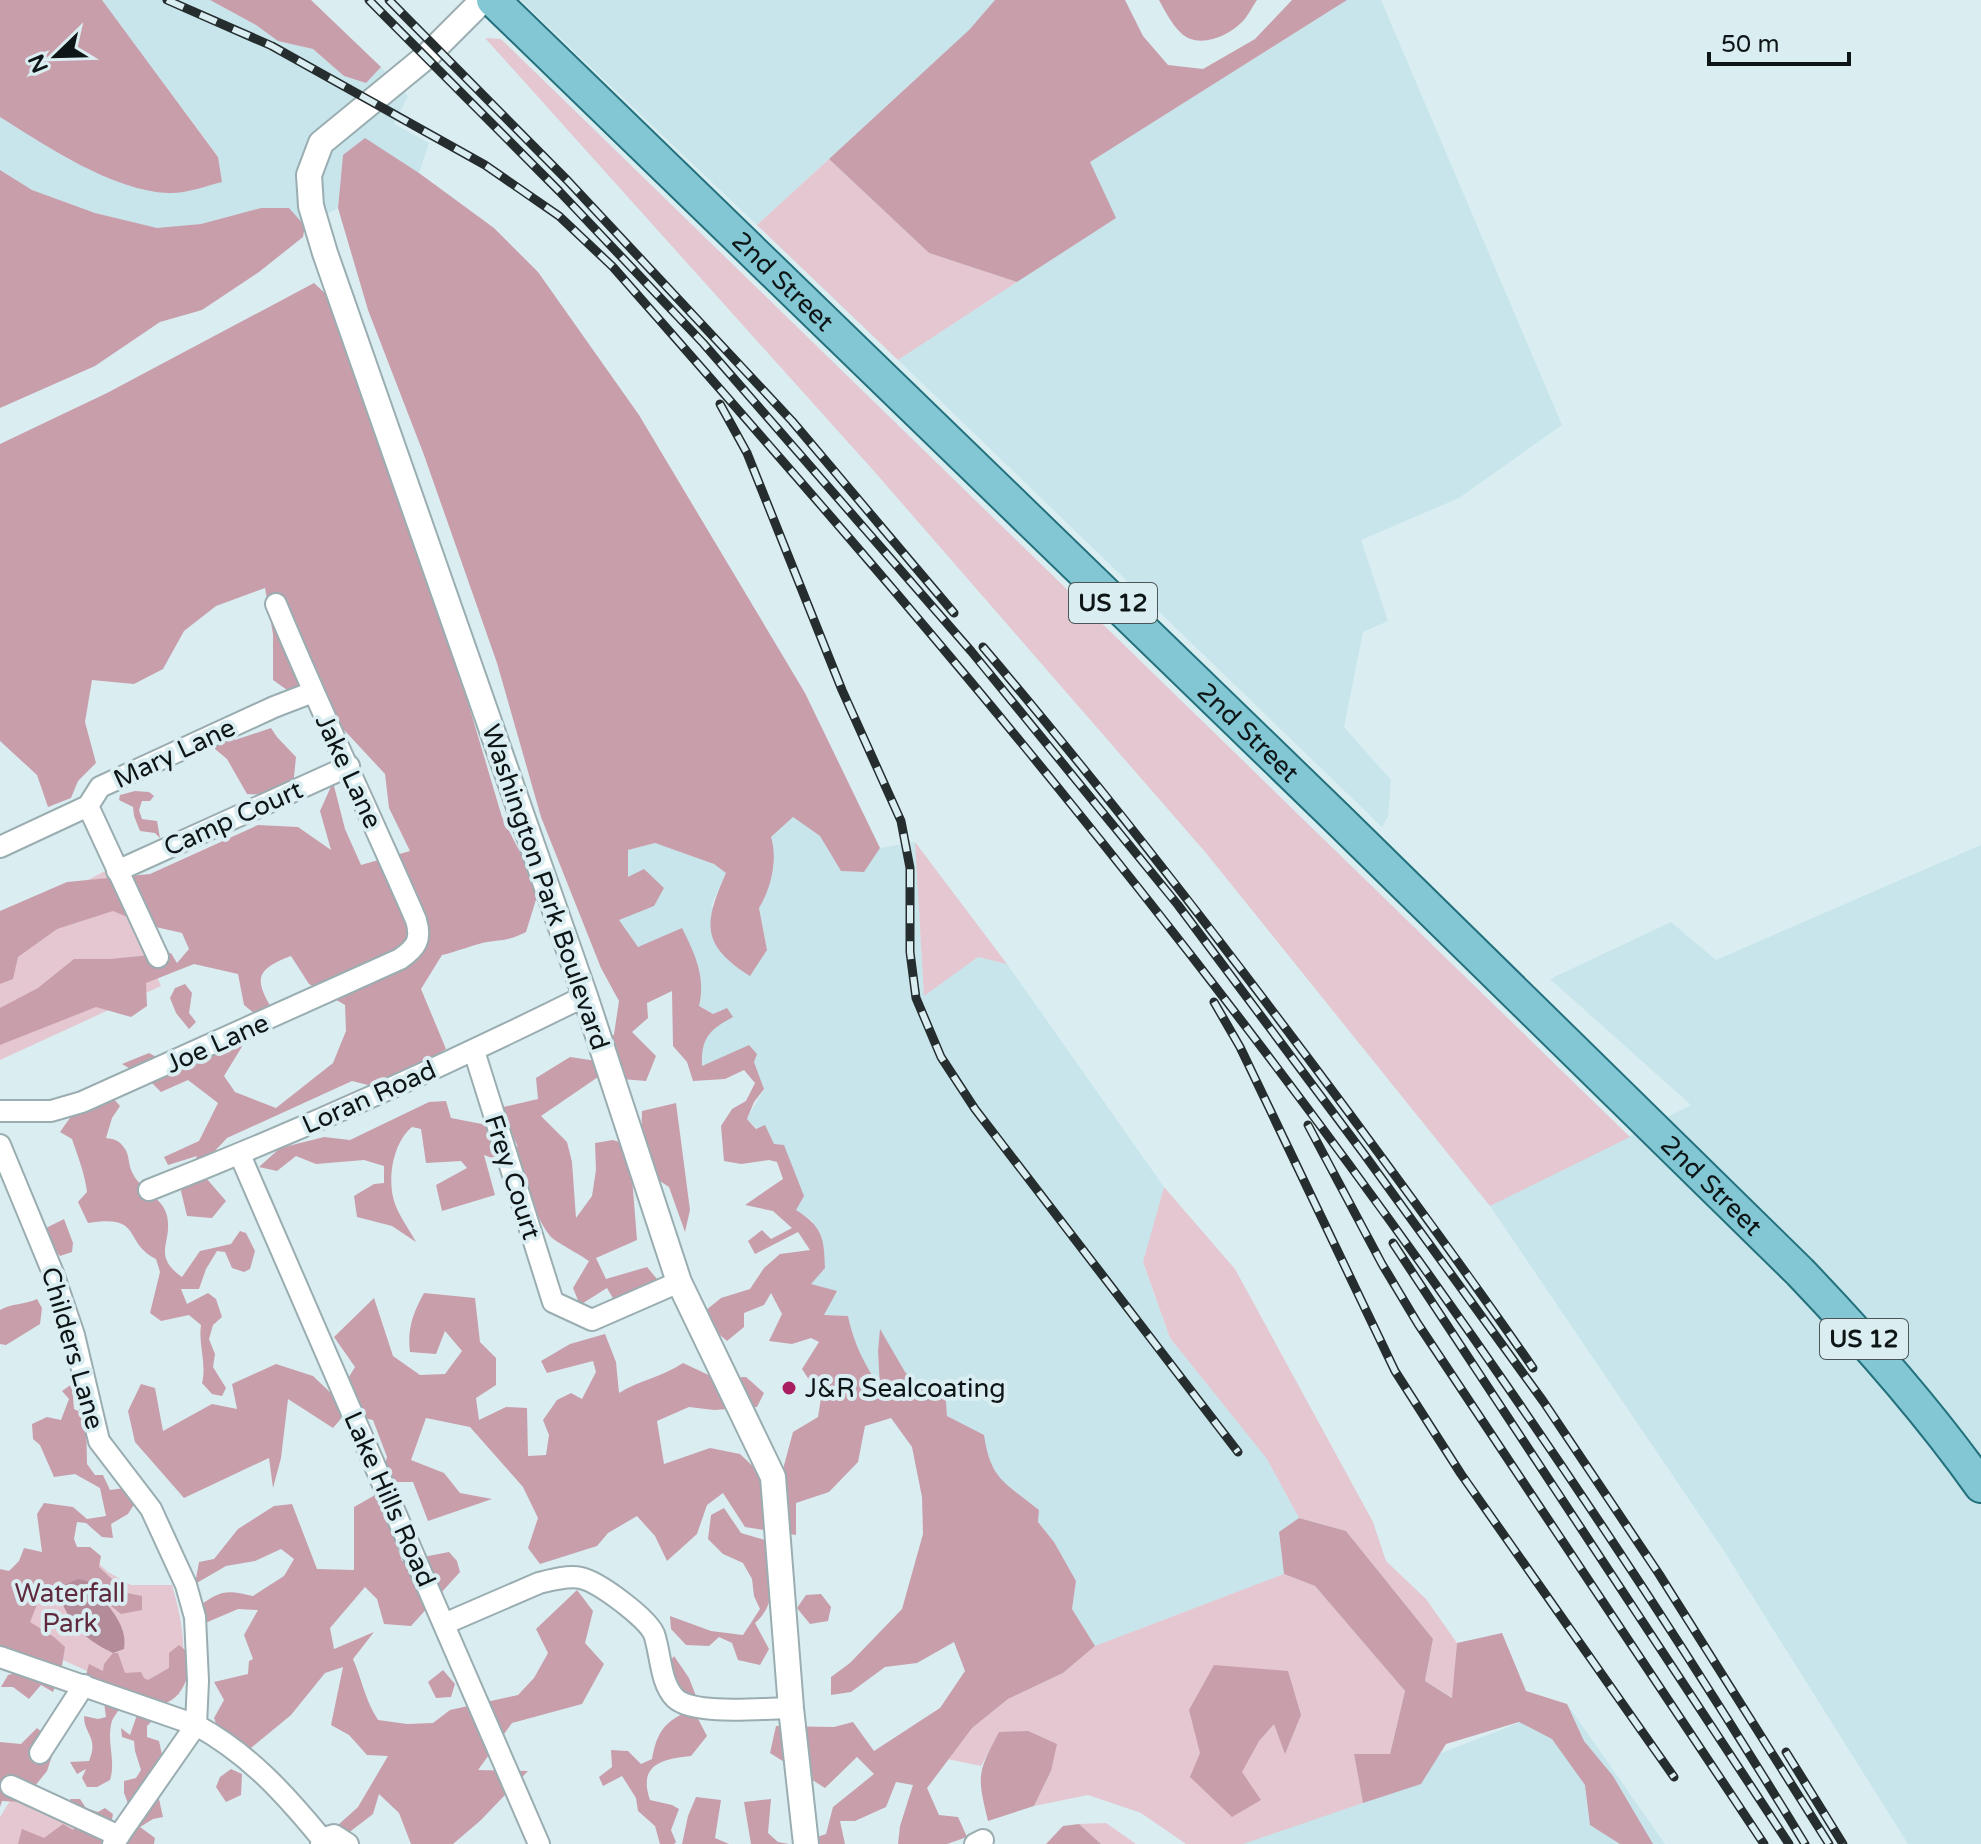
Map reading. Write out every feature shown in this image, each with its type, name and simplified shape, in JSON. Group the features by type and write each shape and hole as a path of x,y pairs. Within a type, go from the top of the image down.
{"main road":[{"name":"2nd Street","path":"493,0 1337,818 1800,1272 1877,1354 1981,1486"}],"street":[{"name":"Washington Park Boulevard","path":"483,0 427,56 321,143 309,175 311,206 585,996 679,1282 773,1477 791,1708 806,1844"},
{"name":"Jake Lane","path":"276,604 416,920 420,938"},
{"name":"Mary Lane","path":"0,847 88,806 100,787 313,692"},
{"name":"Camp Court","path":"117,871 349,766"},
{"path":"88,806 158,957"},
{"name":"Joe Lane","path":"0,1111 51,1111 82,1102 400,959 410,952 420,938"},
{"name":"Loran Road","path":"149,1190 240,1155 474,1051 585,996"},
{"name":"Frey Court","path":"474,1051 553,1302 592,1320 679,1282"},
{"name":"Childers Lane","path":"0,1145 70,1322 99,1441 151,1509 186,1585 195,1617 198,1681 196,1725"},
{"name":"Lake Hills Road","path":"240,1155 539,1844"},
{"path":"444,1624 539,1583 580,1578 626,1605 652,1630 667,1684 676,1699 698,1708 791,1708"},
{"path":"0,1657 196,1725 225,1741 276,1784 322,1841 334,1835 348,1844"},
{"path":"40,1753 84,1685"},
{"path":"11,1786 116,1840 196,1725"}],"shaded area":[{"path":"0,0 102,0 218,157 222,182 175,193 125,184 81,165 0,117"},
{"path":"102,0 210,0 278,41 313,49 344,76 366,83 381,67 408,96 394,124 429,143 419,173 365,139 343,155 338,208 305,226 261,208 201,224 157,229 95,213 32,190 0,170 0,117 68,159 129,186 222,182 218,156"},
{"path":"210,0 311,0 381,67 366,83 344,76 313,49 278,41"},
{"path":"520,0 995,0 969,30 757,225"},
{"path":"995,0 1125,0 1143,36 1168,65 1203,69 1255,39 1292,0 1347,0 1090,162 1116,218 1017,282 929,253 829,159 969,30"},
{"path":"1159,0 1257,0 1237,27 1203,41 1180,32"},
{"path":"1347,0 1381,0 1562,425 1459,498 1361,540 1388,621 1363,632 1344,727 1391,780 1388,816 1382,827 898,360 1115,218 1090,162"},
{"path":"365,138 494,228 538,272 639,415 805,693 880,848 864,872 841,871 820,836 793,817 771,837 774,855 772,874 759,908 767,950 750,976 722,953 711,931 713,906 726,873 714,864 655,843 628,850 628,877 644,869 664,888 654,906 619,920 638,947 682,928 700,975 699,1006 713,1014 727,1008 733,1017 708,1036 703,1048 702,1066 749,1045 757,1054 754,1062 764,1089 747,1119 756,1129 765,1125 774,1144 784,1145 804,1196 796,1210 812,1222 820,1234 825,1268 811,1284 837,1291 824,1315 848,1316 860,1353 880,1387 880,1329 905,1372 916,1382 945,1389 947,1416 984,1435 996,1472 1039,1510 1038,1522 1054,1542 1076,1581 1072,1609 1095,1646 1063,1673 1008,1699 972,1728 927,1788 939,1815 958,1817 967,1837 947,1844 898,1844 900,1826 913,1785 896,1782 886,1807 855,1821 840,1821 845,1844 797,1844 826,1834 833,1807 874,1774 857,1757 825,1788 770,1753 776,1726 834,1727 853,1722 874,1751 940,1708 965,1671 954,1642 917,1663 885,1667 851,1692 831,1695 831,1677 850,1663 902,1609 923,1534 922,1497 912,1447 891,1418 865,1426 858,1462 829,1492 796,1503 796,1535 745,1527 723,1493 707,1505 697,1534 667,1561 655,1536 637,1516 608,1533 597,1546 540,1564 528,1548 538,1518 523,1487 470,1427 426,1418 411,1460 444,1473 460,1493 492,1499 428,1521 413,1482 397,1482 390,1525 402,1561 449,1552 457,1561 460,1572 411,1626 384,1624 377,1599 365,1587 330,1628 334,1649 374,1632 353,1659 378,1720 407,1724 433,1723 450,1710 518,1695 534,1678 548,1653 536,1629 577,1590 593,1611 585,1643 604,1664 582,1704 512,1723 478,1770 528,1771 453,1844 411,1844 399,1813 379,1794 373,1814 347,1834 337,1826 358,1807 388,1756 367,1755 349,1735 331,1725 343,1667 325,1673 291,1715 246,1752 218,1729 214,1718 224,1700 214,1682 248,1674 249,1661 253,1659 244,1635 258,1610 238,1609 203,1624 197,1607 223,1593 253,1596 284,1576 294,1559 281,1549 255,1561 226,1566 195,1584 199,1562 214,1559 238,1529 274,1506 292,1504 317,1569 354,1570 354,1507 377,1494 387,1457 373,1420 345,1414 333,1428 288,1399 281,1458 273,1488 269,1458 184,1498 135,1442 128,1411 141,1384 155,1388 163,1431 212,1404 237,1409 232,1384 276,1364 313,1376 336,1398 355,1367 334,1337 374,1298 393,1356 420,1375 445,1374 462,1351 445,1331 436,1354 410,1352 412,1321 424,1293 475,1298 480,1342 496,1358 496,1385 476,1398 479,1420 506,1407 527,1408 528,1456 546,1455 549,1435 543,1420 557,1400 571,1393 582,1399 596,1372 593,1361 547,1373 541,1361 570,1344 605,1334 616,1362 619,1393 683,1363 715,1378 746,1377 764,1393 757,1407 714,1410 689,1407 657,1421 664,1464 710,1448 740,1454 759,1472 783,1469 793,1432 818,1417 821,1398 802,1369 819,1342 811,1338 792,1344 769,1341 782,1314 771,1293 764,1305 744,1313 744,1327 727,1341 707,1324 705,1311 721,1298 750,1289 764,1268 780,1254 810,1250 798,1232 755,1254 748,1241 762,1230 771,1239 792,1228 773,1211 745,1205 783,1179 777,1162 769,1160 741,1164 724,1161 721,1126 732,1109 746,1101 755,1083 744,1070 725,1079 693,1081 687,1062 673,1046 672,991 647,1003 648,1018 632,1032 656,1056 646,1081 598,1077 541,1116 567,1142 572,1162 576,1218 592,1196 596,1170 595,1143 613,1140 641,1149 642,1111 676,1103 690,1210 685,1232 669,1187 651,1175 632,1177 637,1240 596,1258 606,1279 647,1267 657,1279 615,1302 607,1288 580,1305 573,1288 589,1261 551,1237 521,1181 502,1162 484,1155 495,1195 442,1211 436,1185 467,1168 461,1161 426,1163 421,1129 412,1127 401,1141 391,1178 395,1203 416,1242 392,1226 357,1217 354,1196 374,1184 384,1183 384,1166 364,1160 316,1164 296,1156 277,1171 259,1167 280,1148 324,1137 350,1140 429,1102 446,1101 451,1118 482,1124 518,1147 499,1108 538,1099 536,1078 570,1057 597,1061 614,1034 619,1001 601,968 541,817 497,663 424,455 368,310 338,208 343,155"},
{"path":"0,170 32,190 95,213 157,228 201,224 261,208 289,208 305,226 303,237 259,272 202,310 160,322 95,366 0,408"},
{"path":"314,283 341,308 456,662 502,817 539,890 526,932 442,955 421,989 446,1049 399,1078 376,1087 352,1081 227,1138 212,1154 206,1178 226,1201 212,1218 187,1216 181,1191 197,1156 168,1165 164,1157 199,1141 218,1103 188,1080 161,1092 148,1079 122,1064 149,1053 179,1069 243,1045 224,1076 235,1092 276,1108 333,1063 346,1031 345,1005 309,984 291,956 268,968 261,980 265,996 277,1018 270,1026 244,1005 238,974 194,964 146,983 147,1006 131,1017 96,1007 0,1045 0,1008 38,988 74,959 171,953 177,963 189,949 182,933 147,925 113,911 57,929 18,957 13,979 0,984 0,911 67,882 150,874 258,825 298,827 331,850 320,811 333,782 345,829 361,865 410,851 389,808 385,774 345,731 273,680 273,634 265,588 216,606 184,631 163,669 134,684 92,680 85,722 96,763 78,781 71,798 48,807 37,775 0,741 0,444 107,393"},
{"path":"226,725 235,740 271,728 296,757 292,796 247,794 227,759 215,749 217,730"},
{"path":"135,791 149,792 154,796 150,801 142,801 139,810 142,819 157,821 160,838 155,833 140,831 133,807 119,800 120,795"},
{"path":"793,817 820,836 841,871 864,872 880,848 915,842 924,995 978,957 1007,964 1164,1187 1143,1263 1170,1338 1267,1459 1299,1518 1279,1533 1284,1574 1095,1646 1072,1609 1076,1581 1054,1542 1038,1522 1039,1510 996,1476 988,1459 983,1435 947,1416 944,1390 916,1382 905,1372 880,1331 881,1389 865,1367 848,1316 824,1315 811,1284 813,1221 796,1210 774,1144 747,1119 764,1089 748,1046 702,1066 701,1047 712,1028 732,1017 713,1014 699,1006 681,929 638,947 618,920 654,906 627,878 628,850 655,843 714,864 726,873 711,906 767,950 759,908 765,897 771,837"},
{"path":"1981,845 1981,1844 1908,1844 1724,1551 1490,1206 1691,1105 1550,979 1671,922 1716,960"},
{"path":"185,984 192,993 189,1013 196,1022 189,1029 176,1013 170,998 175,988"},
{"path":"113,1098 120,1106 112,1118 106,1138 117,1141 125,1148 137,1180 165,1210 168,1225 165,1255 173,1269 182,1277 200,1251 231,1244 240,1231 246,1233 255,1251 250,1269 244,1272 232,1268 225,1252 217,1251 199,1289 181,1289 187,1304 208,1293 216,1299 222,1317 213,1325 209,1339 215,1354 213,1367 226,1388 222,1396 212,1394 202,1383 201,1325 189,1315 161,1321 150,1313 160,1272 156,1259 139,1245 125,1226 106,1221 88,1223 78,1202 87,1192 85,1179 72,1139 60,1132 72,1115"},
{"path":"64,1219 73,1243 72,1252 60,1256 47,1241 46,1228"},
{"path":"37,1299 42,1308 40,1324 6,1345 0,1344 0,1310"},
{"path":"72,1384 74,1409 86,1415 87,1464 95,1475 103,1475 110,1490 125,1488 135,1503 128,1514 111,1524 113,1538 102,1537 86,1523 77,1522 74,1539 77,1547 90,1547 101,1556 99,1567 127,1593 142,1596 142,1610 121,1614 100,1597 62,1586 59,1596 47,1594 38,1602 30,1622 65,1647 61,1672 53,1692 41,1685 29,1699 13,1687 1,1687 8,1675 20,1672 14,1650 7,1651 0,1668 0,1569 9,1571 19,1561 24,1548 42,1552 37,1514 44,1503 73,1507 87,1519 106,1516 100,1488 75,1474 54,1477 40,1445 33,1439 32,1424 47,1417 61,1420 69,1399 62,1391"},
{"path":"724,1508 741,1533 768,1541 771,1595 763,1614 755,1623 769,1649 760,1665 738,1660 732,1643 719,1637 709,1646 686,1645 671,1629 670,1616 711,1631 743,1635 760,1609 754,1596 752,1579 743,1563 723,1554 708,1539 711,1515"},
{"path":"1299,1518 1346,1531 1433,1639 1425,1681 1452,1698 1457,1643 1502,1633 1526,1691 1567,1704 1584,1741 1613,1776 1653,1844 1620,1844 1590,1825 1585,1785 1552,1739 1519,1722 1446,1744 1421,1784 1363,1803 1354,1754 1390,1754 1405,1691 1315,1586 1284,1574 1279,1532"},
{"path":"78,1579 87,1581 113,1612 122,1630 124,1649 113,1653 103,1648 86,1636 68,1615 59,1596 62,1586"},
{"path":"821,1594 831,1607 828,1621 810,1624 797,1608 806,1595"},
{"path":"179,1645 190,1654 185,1684 176,1697 163,1704 147,1726 147,1737 159,1741 163,1759 154,1798 159,1799 163,1817 140,1827 155,1838 154,1844 18,1844 22,1829 44,1838 63,1824 73,1830 79,1821 70,1799 80,1799 86,1808 98,1812 105,1808 113,1814 109,1837 131,1811 124,1793 124,1781 136,1778 141,1770 134,1741 122,1737 121,1728 130,1735 138,1712 121,1707 112,1720 110,1780 97,1787 87,1787 82,1778 86,1769 77,1774 70,1762 89,1761 92,1753 92,1741 84,1716 106,1717 101,1681 86,1675 89,1664 103,1671 104,1664 113,1653 118,1653 125,1673 141,1672 148,1680 169,1668 169,1653"},
{"path":"674,1656 689,1678 696,1696 679,1694 668,1664"},
{"path":"1214,1665 1288,1671 1301,1715 1285,1754 1274,1724 1259,1741 1242,1772 1261,1800 1232,1817 1190,1777 1200,1753 1189,1710"},
{"path":"443,1670 455,1684 451,1697 436,1698 428,1682"},
{"path":"1567,1704 1665,1844 1207,1844"},
{"path":"682,1714 696,1715 707,1736 691,1756 670,1759 650,1771 647,1788 650,1800 679,1809 671,1830 676,1842 660,1844 655,1826 638,1811 636,1798 622,1776 603,1786 599,1777 612,1767 611,1750 628,1751 641,1764 652,1759 661,1732"},
{"path":"37,1728 56,1744 47,1771 22,1802 2,1801 0,1807 0,1742 21,1744"},
{"path":"1028,1731 1057,1744 1051,1771 1034,1806 988,1821 981,1784 986,1757 999,1732"},
{"path":"231,1769 242,1774 241,1795 226,1802 216,1787 220,1777"},
{"path":"696,1797 721,1800 715,1838 729,1844 682,1844"},
{"path":"771,1799 768,1833 778,1842 789,1844 751,1844 744,1802"},
{"path":"1079,1824 1101,1844 1046,1844 1063,1826"}],"green space":[{"path":"485,38 501,39 1630,1137 1490,1206 1206,853 873,470"},
{"path":"829,159 929,253 1017,282 898,360 757,225"},
{"path":"915,842 1007,964 978,957 924,996"},
{"path":"109,869 161,986 0,1060 0,926"},
{"path":"1164,1187 1235,1269 1373,1522 1386,1561 1426,1599 1457,1643 1453,1698 1425,1681 1433,1639 1346,1531 1299,1518 1267,1459 1170,1338 1143,1262"},
{"name":"Waterfall Park","path":"88,1554 108,1572 131,1585 172,1585 183,1640 179,1695 125,1688 45,1652 0,1590"},
{"path":"1284,1574 1315,1586 1405,1691 1390,1754 1354,1754 1363,1803 1243,1844 1186,1844 1141,1813 1088,1795 1034,1806 1051,1771 999,1732 981,1766 947,1759 971,1728 1008,1699 1063,1673 1095,1646"},
{"path":"15,1793 106,1839 103,1844 0,1844 0,1817"},
{"path":"1106,1823 1136,1844 1101,1844 1079,1824"}],"railway":[{"path":"167,0 272,46 485,165 559,216 613,267 839,526 1005,723 1160,915 1258,1043 1450,1304 1542,1437 1720,1707 1805,1844"},
{"path":"369,0 559,191 703,343 971,651 1178,905 1543,1401 1659,1574 1829,1844"},
{"path":"389,0 567,180 792,421 954,613"},
{"path":"720,404 747,453 842,690 901,821 910,868 910,952 916,998 941,1057 975,1109 1238,1452"},
{"path":"983,647 1124,819 1260,994 1533,1368"},
{"path":"1214,1002 1240,1047 1395,1371 1461,1474 1674,1777"},
{"path":"1308,1125 1382,1264 1418,1324 1764,1844"},
{"path":"1393,1243 1789,1844"},
{"path":"1786,1752 1843,1844"}],"place":[{"name":"J&R Sealcoating","path":"789,1388"}]}
